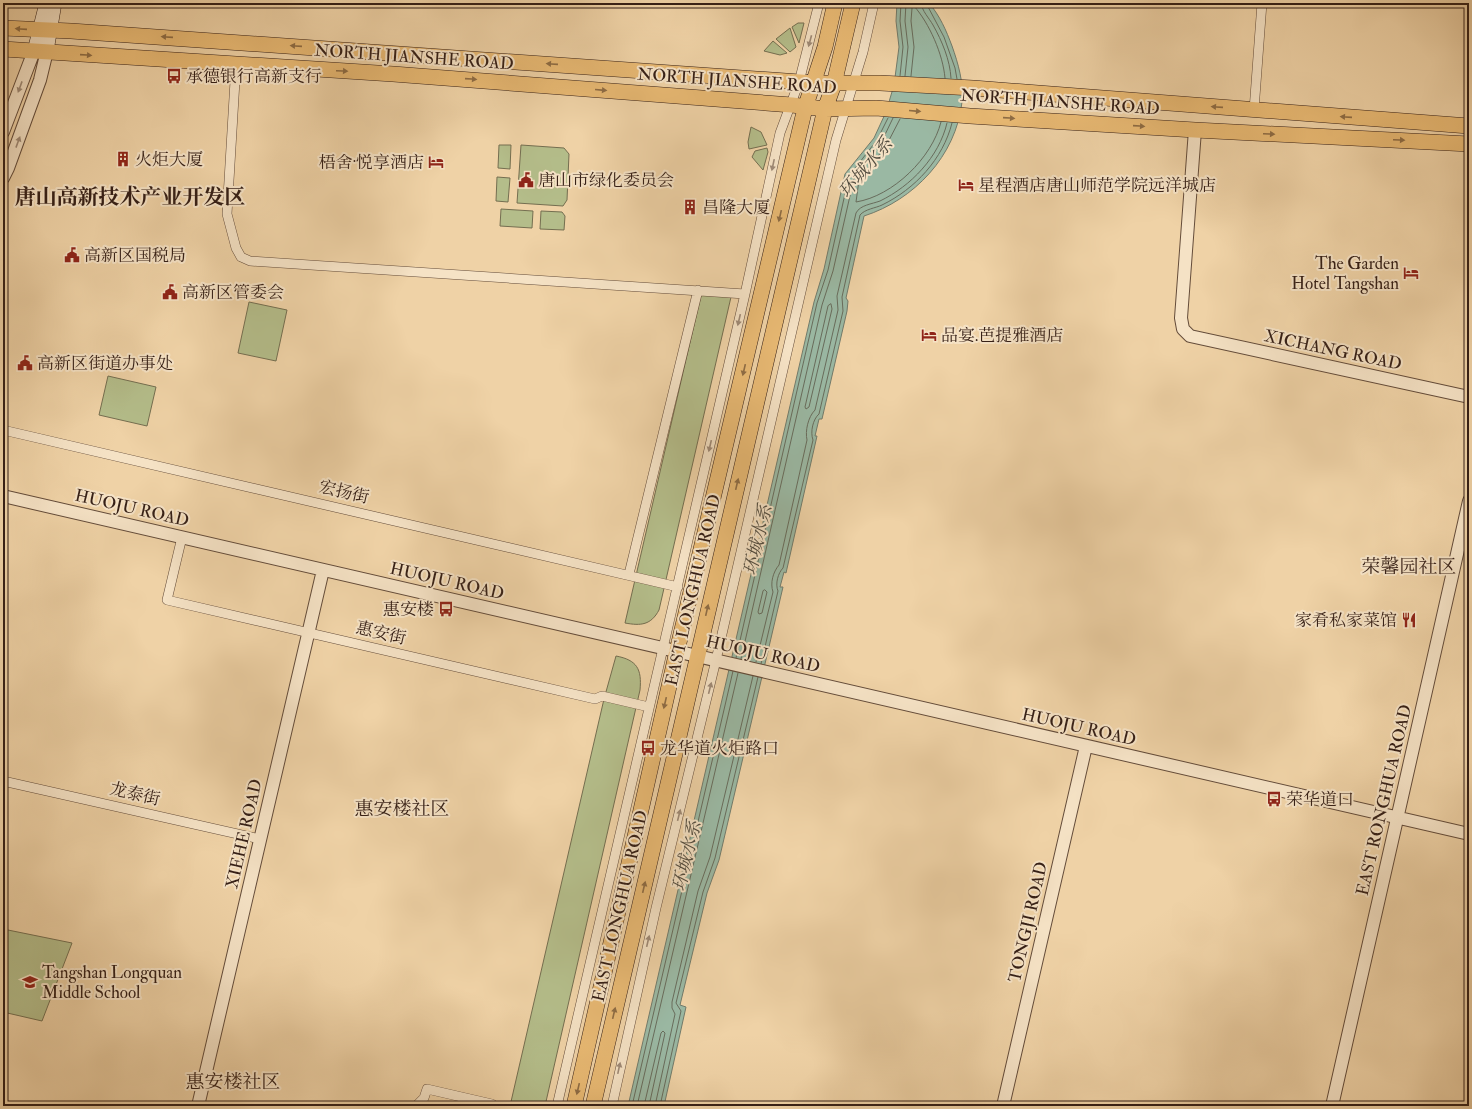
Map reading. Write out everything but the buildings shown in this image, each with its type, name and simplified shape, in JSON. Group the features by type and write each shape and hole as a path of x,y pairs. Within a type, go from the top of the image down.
{"main road":[{"path":"41,51 45,30 46,3"},
{"path":"45,30 55,3"},
{"name":"EAST LONGHUA ROAD","path":"574,1106 670,650 799,106 814,83 825,47 835,3"},
{"name":"EAST LONGHUA ROAD","path":"592,1106 825,109 834,84 853,3"},
{"name":"NORTH JIANSHE ROAD","path":"3,28 814,83 880,83 973,88 1469,126"},
{"name":"NORTH JIANSHE ROAD","path":"3,48 68,54 409,75 825,109 876,108 970,116 1195,130 1469,144"}],"street":[{"path":"557,1106 649,707 670,650 678,587 780,133 799,106 799,82 819,3"},
{"path":"612,1106 656,908 716,660 836,140 863,52 874,3"},
{"path":"1254,110 1262,3"},
{"path":"3,132 41,51"},
{"path":"3,178 40,80 41,51"},
{"path":"236,64 227,214 236,248 241,257 250,261 745,294"},
{"name":"XICHANG ROAD","path":"1195,130 1181,318 1183,329 1190,336 1469,397"},
{"path":"629,574 698,290"},
{"name":"宏扬街","path":"3,430 629,574 678,587"},
{"name":"HUOJU ROAD","path":"3,496 1469,834"},
{"name":"EAST RONGHUA ROAD","path":"1332,1106 1469,501"},
{"name":"惠安街","path":"182,537 167,600 595,699 602,696 649,707"},
{"name":"XIEHE ROAD","path":"198,1106 323,570"},
{"name":"TONGJI ROAD","path":"1003,1106 1086,746"},
{"name":"龙泰街","path":"3,781 260,839"},
{"path":"416,1106 424,1098 427,1089 492,1104 491,1106"}],"green space":[{"path":"798,23 804,23 799,43 792,27"},
{"path":"790,28 796,47 790,52 776,39"},
{"path":"773,41 787,53 780,55 764,51"},
{"path":"751,127 761,132 767,145 749,149 748,142"},
{"path":"499,145 511,145 510,169 498,168"},
{"path":"521,145 564,148 569,154 567,200 563,206 517,203"},
{"path":"767,148 768,152 763,170 752,157 755,151"},
{"path":"497,177 510,178 508,202 496,201"},
{"path":"501,209 533,211 532,228 500,226"},
{"path":"541,211 562,212 565,216 564,230 540,229"},
{"path":"701,295 731,297 659,610 653,619 645,623 625,623"},
{"path":"249,302 287,310 276,361 238,353"},
{"path":"108,376 156,387 147,426 99,415"},
{"path":"616,656 629,660 637,667 640,676 640,690 545,1106 510,1106 604,699"},
{"name":"Tangshan Longquan Middle School","path":"3,929 72,943 42,1021 3,1012"}],"water":[{"name":"环城水系","path":"897,3 929,3 942,23 954,53 961,80 962,102 958,122 942,158 930,173 900,199 882,209 864,216 846,298 848,301 847,311 822,419 819,419 815,436 817,436 786,573 784,572 780,587 783,587 719,860 707,893 680,1005 686,1007 664,1106 628,1106 845,174 874,138 886,112 894,85 899,47 896,21"}],"place":[{"name":"承德银行高新支行","path":"174,76"},
{"name":"火炬大厦","path":"123,159"},
{"name":"梧舍·悦享酒店","path":"436,162"},
{"name":"唐山市绿化委员会","path":"526,180"},
{"name":"星程酒店唐山师范学院远洋城店","path":"966,185"},
{"name":"昌隆大厦","path":"690,207"},
{"name":"高新区国税局","path":"72,255"},
{"name":"The Garden Hotel Tangshan","path":"1411,273"},
{"name":"高新区管委会","path":"170,292"},
{"name":"品宴.芭提雅酒店","path":"929,335"},
{"name":"高新区街道办事处","path":"25,363"},
{"name":"惠安楼","path":"446,609"},
{"name":"家肴私家菜馆","path":"1409,620"},
{"name":"龙华道火炬路口","path":"648,748"},
{"name":"荣华道口","path":"1274,799"},
{"name":"Tangshan Longquan Middle School","path":"30,982"}],"district":[{"name":"唐山高新技术产业开发区","path":"130,197"},
{"name":"荣馨园社区","path":"1409,567"},
{"name":"惠安楼社区","path":"402,809"},
{"name":"惠安楼社区","path":"233,1082"}]}
